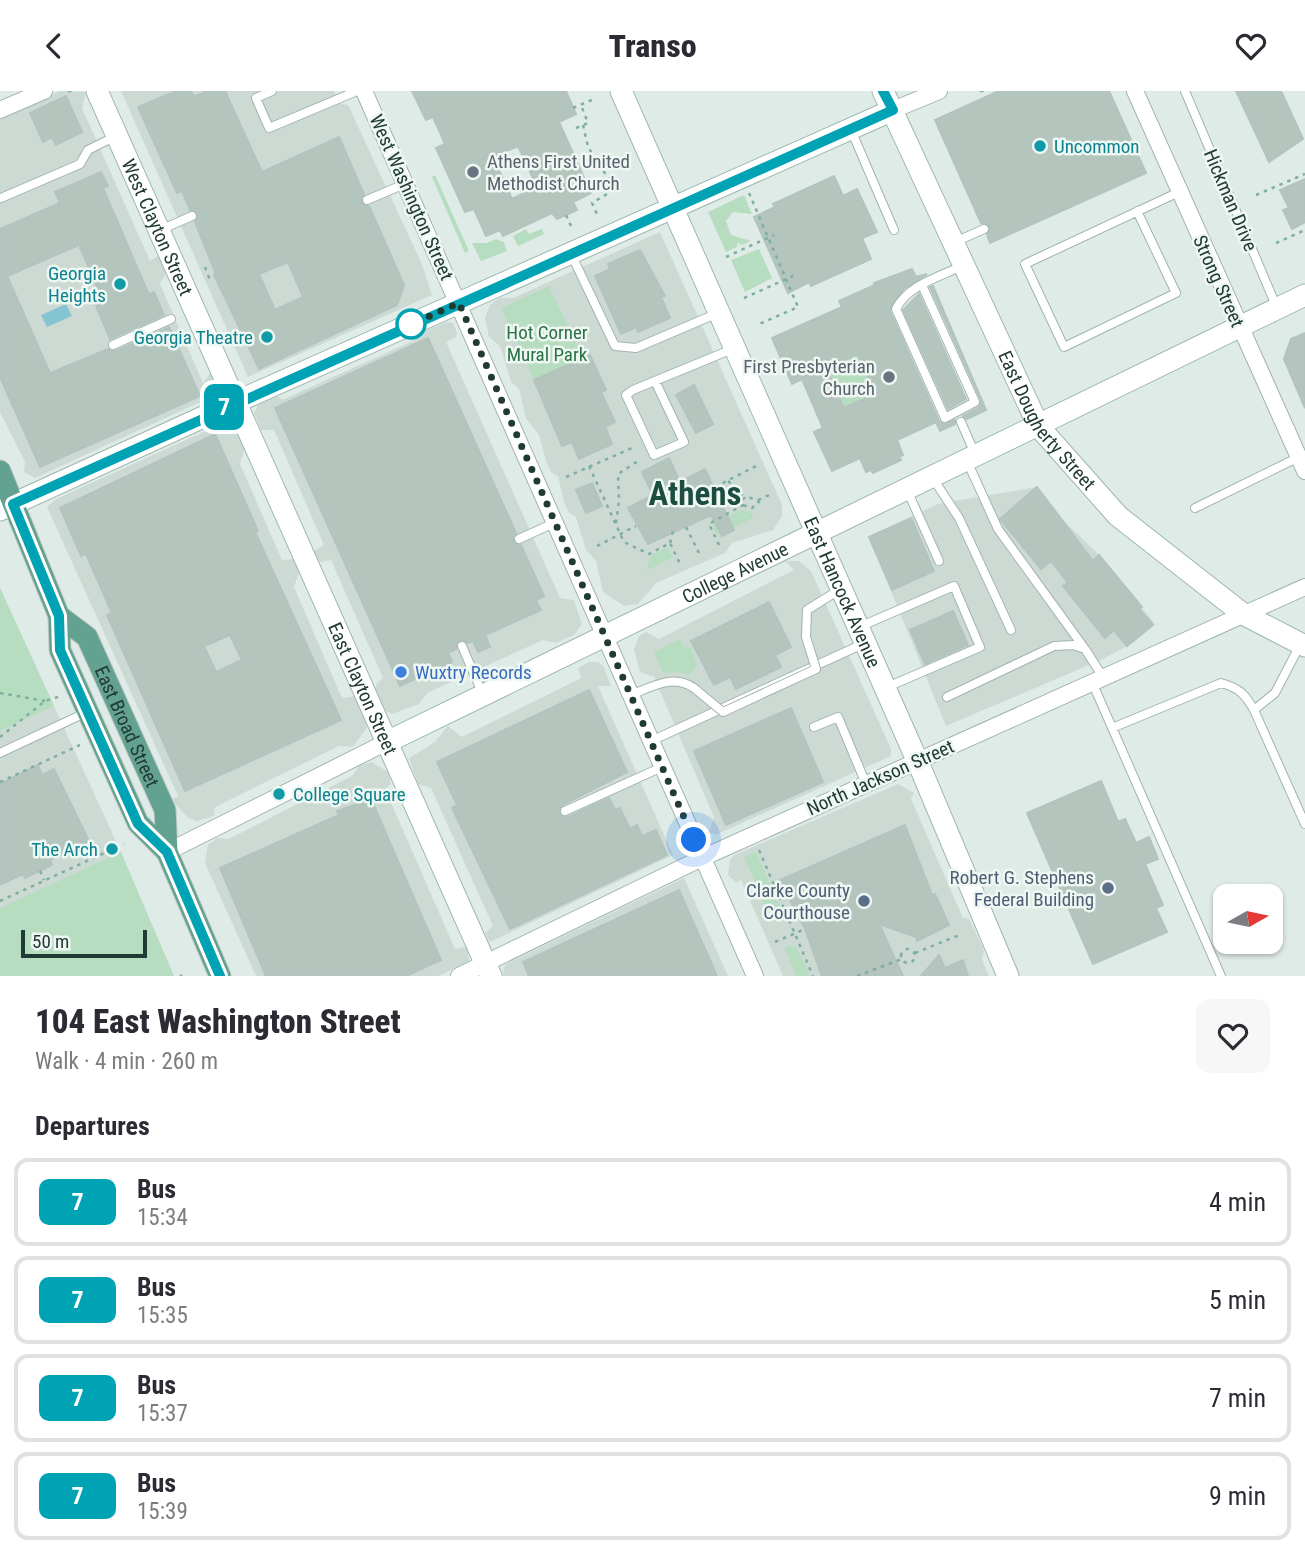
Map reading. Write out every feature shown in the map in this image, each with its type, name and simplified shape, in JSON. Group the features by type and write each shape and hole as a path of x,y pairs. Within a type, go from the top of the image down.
{"main road":[{"name":"East Broad Street","path":"0,471 7,507 59,616 60,650 138,824 167,852"},
{"name":"East Broad Street","path":"59,616 87,637 165,810 167,852 220,976"}],"street":[{"path":"0,110 43,91"},
{"name":"West Clayton Street","path":"97,91 236,402"},
{"name":"West Washington Street","path":"364,91 407,183 755,976"},
{"name":"East Hancock Avenue","path":"621,91 918,760 1008,976"},
{"path":"7,507 236,402 851,129 888,101 939,91"},
{"name":"Strong Street","path":"1135,91 1302,464"},
{"name":"East Dougherty Street","path":"888,101 1038,427 1118,516 1243,614 1303,645"},
{"name":"College Avenue","path":"167,852 1305,295"},
{"name":"East Clayton Street","path":"236,402 488,970"},
{"name":"North Jackson Street","path":"459,976 488,970 702,858 1305,587"}],"lane":[{"path":"271,91 256,99 269,128 357,91"},
{"name":"Hickman Drive","path":"1185,91 1277,309"},
{"path":"851,129 894,230"},
{"path":"1,198 80,164 88,150 117,136"},
{"path":"367,200 407,183"},
{"path":"1137,211 1176,293 1064,347 1025,264 1137,211 1179,192"},
{"path":"159,230 192,216"},
{"path":"955,242 984,229"},
{"path":"571,253 615,346 636,348 719,313"},
{"path":"922,285 975,402 945,418 896,309 903,295 922,285 965,265"},
{"path":"113,345 171,319"},
{"path":"655,381 684,442 654,455 626,395 655,381 735,347"},
{"path":"961,422 998,529 1085,649 1098,679 1112,728 1221,976"},
{"path":"1195,508 1302,464"},
{"path":"932,477 959,518 1011,629"},
{"path":"907,489 939,561"},
{"path":"519,539 556,522"},
{"path":"651,741 954,586 981,647 885,688"},
{"path":"631,695 673,681 685,683 723,712 816,669 806,637 807,610 822,598 841,589"},
{"path":"947,697 1054,646 1073,645 1085,649"},
{"path":"1254,710 1275,692 1303,645"},
{"path":"461,646 483,696"},
{"path":"1112,728 1221,683 1245,695 1254,710 1305,824"},
{"path":"0,753 88,711"},
{"path":"814,727 838,717 866,784"},
{"path":"565,811 662,767"}],"path":[{"path":"68,91 75,91"},
{"path":"980,91 988,91"},
{"path":"573,108 594,99"},
{"path":"576,128 588,123 581,105"},
{"path":"583,125 588,147 610,181 609,192 592,203 597,214"},
{"path":"1256,195 1305,174"},
{"path":"750,195 798,307 757,325"},
{"path":"566,215 571,226"},
{"path":"1276,243 1305,230"},
{"path":"726,257 774,235"},
{"path":"205,267 210,280"},
{"path":"744,298 793,276"},
{"path":"566,477 632,448"},
{"path":"615,523 620,501 618,474 638,461"},
{"path":"589,466 624,542 649,554 670,543"},
{"path":"715,487 756,466"},
{"path":"728,481 744,498"},
{"path":"744,498 747,496 758,500 769,495"},
{"path":"743,505 744,498"},
{"path":"719,545 709,524 743,505 755,509 758,500"},
{"path":"597,546 636,526"},
{"path":"686,527 700,555"},
{"path":"673,531 670,543 680,564"},
{"path":"0,693 45,701"},
{"path":"0,737 45,701 58,697"},
{"path":"0,782 80,745"},
{"path":"0,901 124,844"},
{"path":"758,847 813,976"},
{"path":"40,871 44,880"},
{"path":"775,942 805,929"},
{"path":"902,959 905,950 915,953 962,934"},
{"path":"857,976 902,959 911,963 915,953"}],"shaded area":[{"path":"60,91 86,92 82,108 150,261 159,255 167,272 160,284 203,383 213,369 222,392 35,478 24,472 25,462 0,412 0,118"},
{"path":"121,91 334,91 340,104 348,105 421,262 432,295 248,377"},
{"path":"660,232 782,505 782,516 773,530 732,543 725,553 656,583 638,604 624,606 603,592 596,561 586,550 576,517 569,513 558,476 551,472 539,435 526,418 519,389 511,382 500,346 489,337 485,318 490,305 499,298 513,298"},
{"path":"447,322 453,323 457,333 456,337 446,342 560,598 574,600 582,624 574,635 556,643 543,640 427,693 419,704 392,714 384,710 375,691 377,683 383,678 331,560 320,562 315,555 314,551 324,545 274,430 261,430 254,413 259,403 277,395 282,400 413,341 418,334"},
{"path":"223,423 230,423 237,428 245,447 240,464 282,560 293,559 300,569 294,587 342,698 356,696 367,727 353,747 339,746 215,807 214,816 197,821 188,818 172,800 178,796 47,507 56,499"},
{"path":"1037,487 1064,521 1100,556 1155,624 1127,646 1103,659 946,726 869,537 938,504"},
{"path":"785,561 799,561 811,571 891,749 891,756 715,835 709,832 714,817 654,677 640,672 634,649 639,636 646,632 659,639 794,570"},
{"path":"0,588 114,837 174,976 0,976"},
{"path":"589,662 598,662 604,667 611,686 598,686 673,855 490,942 485,933 493,926 431,788 418,784 409,758 435,742 448,726 462,737 581,678 578,668"},
{"path":"372,762 388,772 391,784 385,789 455,949 467,947 469,961 439,976 256,976 205,863 208,845 217,838 229,839 352,776 359,766"},
{"path":"898,784 914,793 911,799 963,918 969,919 984,950 982,960 989,976 783,976 741,880 736,883 728,875 730,860 734,855"},
{"path":"684,878 728,976 503,976 504,967 508,963"}],"green space":[{"path":"435,175 469,251 465,253 432,177"},
{"path":"744,195 752,214 733,212 726,221 731,235 751,241 741,245 738,242 737,247 726,252 708,212"},
{"path":"526,229 529,234 542,229 544,234 518,246 513,236"},
{"path":"496,239 504,242 507,251 481,261 472,243 487,243"},
{"path":"759,249 772,278 745,292 731,260"},
{"name":"Hot Corner Mural Park","path":"549,286 583,358 534,380 501,308"},
{"path":"863,352 876,394 844,408 826,368"},
{"path":"741,510 752,513 753,518 733,528 719,529 721,534 715,534 712,525"},
{"path":"668,547 673,557 646,571 650,556"},
{"path":"0,588 54,706 0,731"},
{"path":"680,639 683,647 691,648 697,666 690,675 679,672 663,673 654,652"},
{"path":"121,852 174,976 0,976 0,908"},
{"path":"756,852 781,910 769,914 744,857"},
{"path":"784,947 797,948 810,976 796,976"}],"water":[{"path":"66,304 72,316 47,327 41,315"}],"building":[{"path":"176,91 191,91 194,97 207,91 225,91 262,172 339,137 364,194 361,203 369,206 404,285 397,305 259,369 214,275 216,274 195,222 198,213 190,210 182,191 177,193 138,107","holes":["288,262 303,297 275,310 259,274"]},
{"name":"Athens First United Methodist Church","path":"412,91 566,91 576,114 559,122 591,193 573,202 577,210 557,219 552,213 503,236 500,230 486,236 474,209 465,212 436,148 445,144 433,117 426,120","holes":["518,146 537,187 512,199 493,157"]},
{"name":"Uncommon","path":"999,91 1109,91 1146,173 990,243 987,235 990,227 981,223 935,120"},
{"path":"1236,91 1281,91 1303,139 1269,162"},
{"path":"66,96 82,132 56,145 52,137 43,142 30,113"},
{"path":"101,172 108,186 103,188 149,295 154,292 164,315 110,339 94,301 102,298 79,245 7,276 50,373 108,349 116,351 169,327 200,396 40,467 0,377 0,229 60,203 55,192"},
{"path":"834,176 843,196 857,189 877,232 862,238 871,259 811,286 809,282 788,293 754,217 775,207 773,204"},
{"path":"1305,179 1305,222 1292,229 1283,210 1289,208 1280,190"},
{"path":"640,250 665,296 661,297 670,318 638,332 636,327 621,334 595,276 610,269 608,264"},
{"name":"First Presbyterian Church","path":"912,269 916,277 927,274 904,289 890,311 939,421 945,424 955,420 955,424 940,431 936,422 897,440 903,455 899,457 901,460 873,473 871,470 866,472 860,458 832,471 814,432 823,428 802,379 792,384 772,338 842,307 839,301 875,285 874,283","holes":["858,354 876,394 844,408 826,368"]},
{"path":"933,286 986,410 967,419 963,416 979,407 981,400 930,287"},
{"path":"919,294 966,399 948,409 903,310"},
{"path":"1305,333 1305,408 1284,359 1291,339"},
{"path":"428,338 516,533 513,542 521,545 544,596 536,600 541,610 485,635 490,647 478,652 473,641 468,643 460,640 456,649 448,653 452,662 400,686 275,408"},
{"path":"590,355 606,390 601,392 615,422 605,427 612,444 579,459 572,442 562,446 534,380"},
{"path":"694,385 713,424 696,433 676,395"},
{"path":"215,434 258,531 255,532 341,720 185,791 107,615 112,613 86,554 81,556 60,508","holes":["230,635 242,660 216,672 204,646"]},
{"path":"669,458 680,482 705,469 734,530 722,536 711,515 648,544 628,508 653,495 642,472"},
{"path":"592,483 602,506 586,513 576,490"},
{"path":"1037,487 1093,561 1099,555 1142,607 1139,609 1153,625 1127,646 1114,630 1105,638 1063,586 1068,583 1051,561 1041,569 1000,519"},
{"path":"911,518 934,571 892,590 869,537"},
{"path":"769,602 791,647 775,655 781,667 736,689 730,677 714,685 691,641"},
{"path":"953,611 968,645 925,664 910,630"},
{"path":"589,690 627,772 562,805 559,814 568,817 609,798 615,810 620,808 630,829 637,825 642,836 656,830 667,855 510,929 452,808 457,805 437,762"},
{"path":"791,708 823,782 726,825 694,751"},
{"path":"38,765 42,775 54,769 89,841 50,860 52,865 25,878 23,874 0,885 0,784"},
{"name":"Robert G. Stephens Federal Building","path":"1101,781 1118,822 1125,819 1136,843 1149,837 1158,859 1145,864 1163,905 1156,908 1167,932 1093,964 1027,813"},
{"path":"371,799 441,960 406,976 266,976 220,868 339,815 337,811"},
{"name":"Clarke County Courthouse","path":"905,825 932,895 935,894 949,925 917,941 916,937 879,924 903,976 822,976 805,929 780,880"},
{"path":"679,890 717,976 529,976 523,962"},
{"path":"939,955 945,968 963,960 968,976 921,976"}],"bus line":[{"name":"7","path":"220,976 167,852 138,824 60,650 59,616 13,504 893,110 883,91"}],"place":[{"name":"Uncommon","path":"1040,146"},
{"name":"Athens First United Methodist Church","path":"473,172"},
{"name":"Georgia Heights","path":"120,284"},
{"name":"Georgia Theatre","path":"267,337"},
{"name":"First Presbyterian Church","path":"889,377"},
{"name":"Wuxtry Records","path":"401,672"},
{"name":"College Square","path":"279,794"},
{"name":"The Arch","path":"112,849"},
{"name":"Robert G. Stephens Federal Building","path":"1108,888"},
{"name":"Clarke County Courthouse","path":"864,901"}],"district":[{"name":"Athens","path":"695,493"}],"route":[{"path":"411,324 403,328 459,303 694,840"}]}
